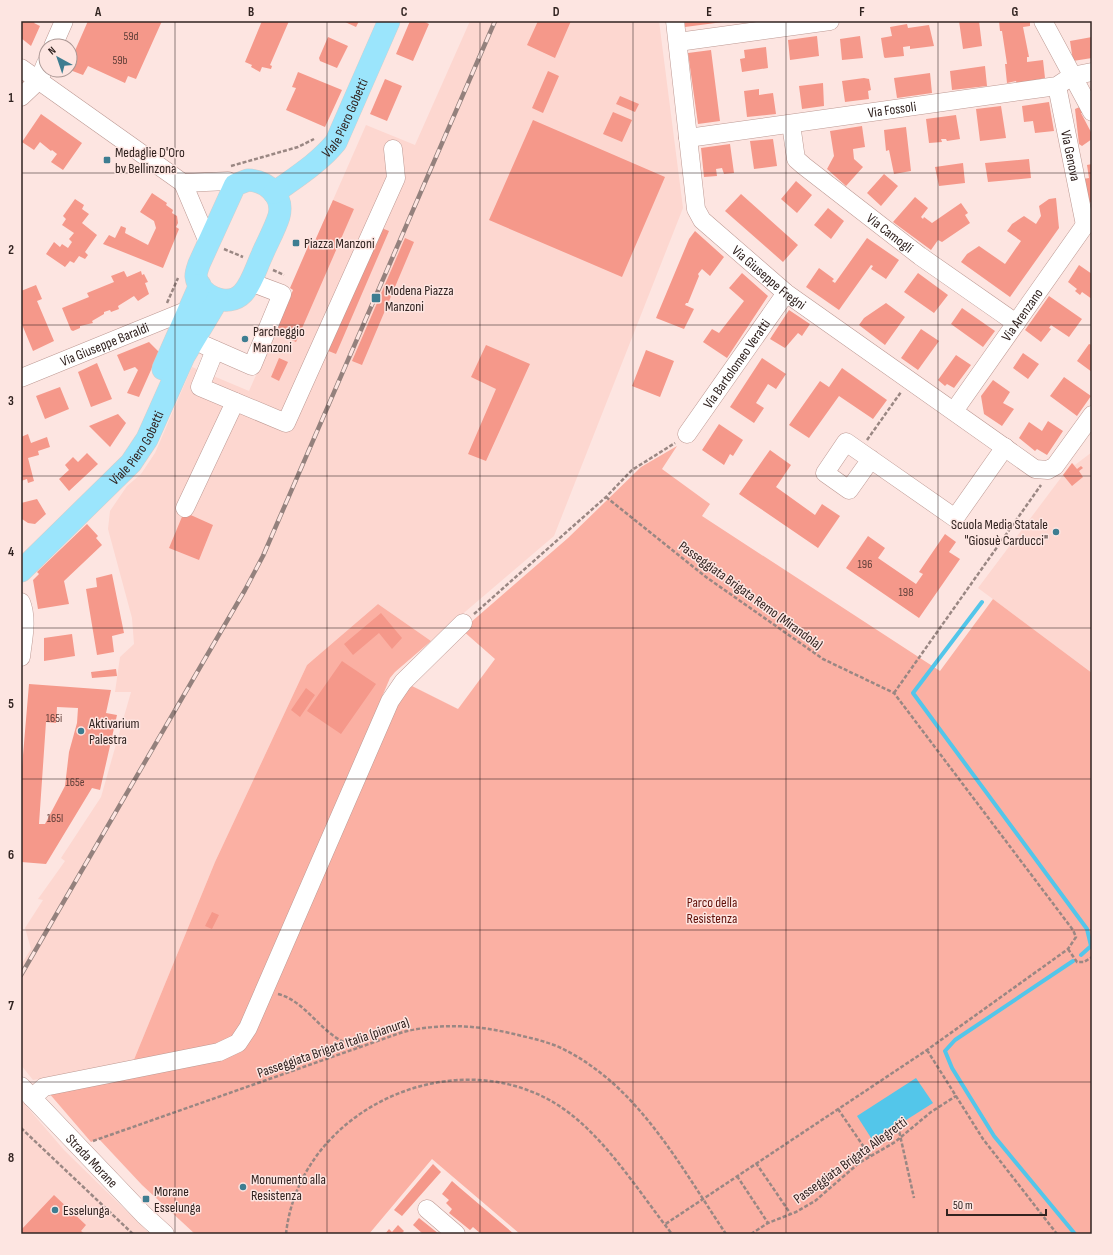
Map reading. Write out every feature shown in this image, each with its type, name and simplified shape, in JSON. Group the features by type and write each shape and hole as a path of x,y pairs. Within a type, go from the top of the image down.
{"main road":[{"name":"Viale Piero Gobetti","path":"274,192 314,164 328,152 336,142 389,21"},
{"path":"229,176 256,180 268,186 274,192 278,201 278,217 250,282 242,294 232,300 218,299 207,294 200,285 196,275 229,176"},
{"name":"Viale Piero Gobetti","path":"21,551 102,477 121,458 134,439 200,285"},
{"name":"Viale Piero Gobetti","path":"21,571 131,463 147,439 184,356 218,299"}],"street":[{"path":"57,38 64,21"},
{"name":"Via Giuseppe Fregni","path":"675,21 696,209 702,220 786,293 1035,468 1041,470"},
{"path":"678,42 830,21"},
{"path":"1043,21 1065,81 1092,112"},
{"path":"21,68 183,183 208,242"},
{"name":"Via Fossoli","path":"688,138 791,124 1065,81 1092,72"},
{"path":"21,96 39,80"},
{"name":"Via Genova","path":"1065,81 1088,223"},
{"name":"Via Camogli","path":"791,124 796,159 920,256 1016,323"},
{"path":"215,350 200,387 286,423 396,178 393,149"},
{"path":"183,183 228,181 229,176"},
{"name":"Via Arenzano","path":"954,411 1088,223"},
{"path":"194,340 252,366 282,294 250,282"},
{"name":"Via Bartolomeo Veratti","path":"687,434 786,293"},
{"name":"Via Giuseppe Baraldi","path":"21,378 188,310"},
{"path":"184,508 235,402"},
{"path":"1041,470 1048,470 1055,466 1092,414"},
{"path":"865,455 955,518 1005,447"},
{"path":"21,602 25,624 21,657"},
{"path":"27,1092 44,1087 219,1052 238,1043 248,1028 392,696 403,682 464,623"},
{"name":"Strada Morane","path":"27,1092 165,1234"},
{"path":"426,1209 456,1234"}],"path":[{"path":"229,176 316,138"},
{"path":"865,455 909,380"},
{"path":"464,623 606,497 632,470 687,434"},
{"path":"664,1225 927,1050 1068,949 1076,937 1073,930 894,693 1041,485 1041,470"},
{"name":"Passeggiata Brigata Remo (Mirandola)","path":"606,497 696,570 817,655 845,671 894,693"},
{"path":"1068,949 1077,962 1084,962 1092,957"},
{"path":"263,992 287,998 341,1041 355,1046 362,1046"},
{"name":"Passeggiata Brigata Italia (pianura)","path":"78,1146 403,1032 434,1026 501,1031 558,1047 600,1072 633,1102 655,1129 726,1234"},
{"path":"927,1050 983,1139 1057,1234"},
{"path":"286,1234 289,1210 305,1172 320,1150 336,1133 373,1105 396,1094 431,1084 460,1081 483,1082 516,1087 536,1094 569,1112 597,1138 672,1234"},
{"name":"Passeggiata Brigata Allegretti","path":"752,1234 768,1224 815,1201 859,1163 901,1138 931,1112 956,1096"},
{"path":"838,1109 870,1156"},
{"path":"898,1126 914,1198"},
{"path":"21,1128 133,1234"},
{"path":"756,1163 790,1213"},
{"path":"737,1176 768,1224"}],"shaded area":[{"path":"470,21 659,21 683,208 554,536 431,641 378,604 307,665 215,862 133,1062 33,1080 21,1065 21,965 31,949 25,928 43,900 38,899 65,861 61,858 101,797 131,692 115,692 120,657 134,644 132,618 108,529 110,511 127,486 141,474 155,453 192,367 249,391 366,125 415,145"},
{"name":"Scuola Media Statale \"Giosuè Carducci\"","path":"1092,452 1092,673 978,588 1072,463 1075,465"},
{"path":"22,1101 64,1150 150,1234 21,1234"}],"green space":[{"name":"Parco della Resistenza","path":"677,446 662,469 710,504 702,516 940,671 993,599 1092,673 1092,1234 520,1234 432,1159 369,1234 195,1234 142,1185 99,1139 91,1142 48,1092 245,1049 387,713 408,684 458,709 495,659 462,630 568,538 641,467"},
{"path":"378,604 431,641 390,678 236,1040 133,1062 215,862 307,665"}],"water":[{"path":"916,1078 933,1103 873,1141 857,1116"}],"building":[{"path":"21,21 35,21 34,23 40,26 31,46 21,38"},
{"path":"88,21 162,21 136,79 128,76 125,83 88,66 83,75 78,73 78,44"},
{"path":"262,21 289,21 270,65 272,66 271,69 262,67 260,72 251,67 252,65 245,62"},
{"path":"343,21 359,21 356,27"},
{"path":"410,21 423,21 429,24 413,61 396,54"},
{"path":"538,21 571,21 555,58 527,45"},
{"path":"685,21 723,21 723,22 685,27"},
{"path":"959,21 979,21 982,46 963,49"},
{"path":"999,21 1030,21 1030,26 1023,27 1029,57 1027,57 1027,62 1043,60 1045,78 1017,84 1016,81 1007,83 1005,64 1007,64"},
{"path":"907,24 908,28 929,25 934,46 910,49 910,46 903,47 904,56 885,58 881,38 892,36 890,27"},
{"path":"817,36 819,56 790,60 788,40"},
{"path":"860,36 863,58 842,60 840,39"},
{"path":"328,37 348,46 337,68 320,61 319,58"},
{"path":"1092,37 1092,58 1073,61 1070,41"},
{"path":"766,47 768,68 742,72 740,59 745,58 744,50"},
{"path":"711,50 720,121 698,124 688,53"},
{"path":"985,66 987,86 952,90 950,71"},
{"path":"548,71 559,76 543,113 532,108"},
{"path":"298,72 342,90 325,127 286,110 296,88 292,87"},
{"path":"930,73 932,93 897,98 894,78"},
{"path":"864,78 869,79 871,90 868,91 869,99 845,102 842,81"},
{"path":"385,79 402,86 387,121 370,114"},
{"path":"823,83 824,106 802,109 799,86"},
{"path":"759,89 759,95 773,93 776,114 747,117 744,91"},
{"path":"620,96 639,104 635,112 616,104"},
{"path":"1049,102 1054,131 1035,133 1033,121 1024,122 1022,106"},
{"path":"1001,106 1006,138 980,141 976,109"},
{"path":"1082,106 1083,113 1081,113 1092,134 1092,139 1082,146 1079,144 1075,109"},
{"path":"613,112 632,120 622,142 603,134"},
{"path":"41,114 82,143 63,170 51,162 57,154 52,150 51,151 40,142 34,150 22,142"},
{"path":"956,115 960,139 947,141 946,139 941,139 942,142 929,143 926,119"},
{"path":"533,120 665,177 622,277 489,220"},
{"path":"862,126 865,147 853,149 854,159 863,167 846,186 827,169 834,156 830,131"},
{"path":"906,127 911,171 894,174 889,150 886,151 884,130"},
{"path":"773,139 777,166 754,169 750,141"},
{"path":"730,144 734,173 724,174 722,168 716,169 717,176 704,177 701,148"},
{"path":"1029,159 1031,178 988,182 985,163"},
{"path":"963,163 965,183 939,186 935,167"},
{"path":"1092,164 1092,202 1088,203 1083,179 1089,178 1087,165"},
{"path":"884,174 898,186 881,206 867,193"},
{"path":"796,181 812,195 797,213 781,199"},
{"path":"152,193 167,203 166,205 173,210 172,213 177,216 178,223 176,227 179,229 163,268 103,244 109,235 115,238 121,226 126,228 125,233 148,245 156,228 154,221 140,212"},
{"path":"741,194 798,245 783,262 725,211"},
{"path":"915,197 928,208 921,217 923,219 924,217 932,223 961,203 968,213 965,215 970,223 942,242 938,240 931,250 893,222"},
{"path":"1056,198 1059,228 1010,297 961,262 967,254 979,246 1005,264 1021,241 1007,231 1012,224 1024,216 1036,224 1041,216 1039,206 1049,199"},
{"path":"75,199 84,205 82,209 89,214 82,223 97,235 85,252 88,255 85,259 79,256 74,263 70,261 65,267 46,254 54,242 60,247 62,244 68,248 72,242 69,239 74,233 62,225 66,219 63,216"},
{"path":"333,200 354,209 296,342 275,333 293,290 290,288 310,242 314,243"},
{"path":"828,208 844,221 831,239 814,225"},
{"path":"379,227 389,231 336,354 326,350"},
{"path":"695,231 724,257 710,276 702,269 698,274 699,276 688,303 685,305 694,309 684,329 656,318 689,239"},
{"path":"405,238 414,242 362,365 352,361"},
{"path":"867,238 899,260 886,279 871,269 873,266 871,265 839,310 806,287 819,268 834,279 832,281 835,283"},
{"path":"1079,265 1092,274 1092,299 1082,292 1080,295 1075,291 1077,289 1068,282"},
{"path":"124,271 127,277 141,271 142,275 144,274 148,282 145,283 149,294 138,301 134,296 118,306 119,309 111,312 110,310 104,312 104,314 92,321 93,323 80,326 80,328 73,331 71,330 62,308 89,297 87,293 114,282 111,276"},
{"path":"742,273 768,296 727,358 703,342 712,329 719,333 744,301 729,288"},
{"path":"918,273 948,295 934,313 904,292"},
{"path":"36,285 42,299 37,301 54,341 33,351 21,322 21,291"},
{"path":"1049,296 1082,319 1069,337 1051,325 1049,328 1051,329 1041,342 1025,330"},
{"path":"886,303 905,317 885,345 859,325 864,318"},
{"path":"962,308 995,331 983,347 951,324"},
{"path":"789,310 810,324 802,336 798,333 785,348 770,339"},
{"path":"921,329 939,341 918,370 901,358"},
{"path":"149,342 159,352 139,397 127,393 138,370 135,367 124,371 117,355"},
{"path":"1089,344 1092,345 1092,372 1077,361"},
{"path":"486,345 530,364 486,461 468,454 496,389 471,377"},
{"path":"646,350 674,361 660,397 632,386"},
{"path":"1023,353 1039,364 1028,379 1013,368"},
{"path":"956,355 971,365 954,388 947,384 945,386 938,380"},
{"path":"279,358 288,362 279,381 271,377"},
{"path":"762,358 786,374 776,389 768,384 756,403 764,408 754,423 730,407"},
{"path":"97,363 112,399 91,407 78,372"},
{"path":"842,368 887,400 873,419 839,396 809,438 789,425 820,381 829,387"},
{"path":"1064,377 1091,396 1077,416 1050,396"},
{"path":"993,380 1010,392 1003,403 1014,409 1002,426 984,414 981,396"},
{"path":"60,387 69,409 45,419 36,396"},
{"path":"118,414 126,423 110,447 89,426"},
{"path":"1048,421 1063,431 1047,455 1037,449 1035,451 1019,438 1029,422 1042,431"},
{"path":"719,424 743,440 733,456 730,454 724,465 702,450"},
{"path":"28,434 31,443 47,437 50,447 38,451 39,455 28,458 34,481 28,483 27,479 21,481 21,437"},
{"path":"770,450 791,465 776,487 815,515 822,504 840,516 818,548 739,494"},
{"path":"87,453 98,464 69,491 59,479 69,470 65,465 73,457 78,462"},
{"path":"1072,463 1077,469 1081,466 1083,468 1079,471 1083,477 1072,486 1063,475"},
{"path":"37,499 46,514 35,524 28,523 22,519 21,503"},
{"path":"184,512 213,525 199,560 169,548"},
{"path":"87,524 98,536 96,538 102,545 64,581 69,604 38,609 33,580 39,574 37,572"},
{"path":"945,534 956,542 949,552 960,559 919,618 846,568 868,536 885,548 878,558 916,584 923,574 919,572"},
{"path":"112,574 124,633 112,636 114,652 97,655 86,589 97,587 96,578"},
{"path":"381,613 402,638 392,649 379,633 353,655 344,644"},
{"path":"72,634 75,656 44,661 44,638"},
{"path":"342,661 376,684 341,734 307,711"},
{"path":"116,669 117,676 92,678 91,672"},
{"path":"29,684 111,690 106,713 117,715 100,790 92,788 46,864 21,862 21,779","holes":["57,707 78,708 77,723 69,752 65,786 45,824 39,824 46,722 56,723"]},
{"path":"306,688 315,695 300,717 291,710"},
{"path":"212,912 219,915 212,929 205,926"},
{"path":"433,1164 441,1172 402,1216 394,1210"},
{"path":"452,1181 514,1234 481,1234 473,1227 470,1230 449,1213 452,1209 446,1203 449,1200 442,1194"},
{"name":"Esselunga","path":"54,1195 86,1225 81,1231 85,1234 21,1234 21,1230"},
{"path":"419,1218 439,1234 423,1234 413,1225"},
{"path":"398,1225 404,1231 401,1234 385,1234 389,1229 392,1232"}],"waterway":[{"path":"982,602 913,693 1087,929 1091,946 1081,955"},
{"path":"1073,961 955,1040 945,1051 952,1068 994,1136 1075,1234"}],"railway":[{"path":"21,975 245,590 263,556 495,21"}],"place":[{"name":"Medaglie D'Oro bv Bellinzona","path":"107,160"},
{"name":"Piazza Manzoni","path":"296,243"},
{"name":"Modena Piazza Manzoni","path":"376,298"},
{"name":"Parcheggio Manzoni","path":"245,339"},
{"name":"Scuola Media Statale \"Giosuè Carducci\"","path":"1056,532"},
{"name":"Aktivarium Palestra","path":"81,731"},
{"name":"Monumento alla Resistenza","path":"243,1187"},
{"name":"Morane Esselunga","path":"146,1199"},
{"name":"Esselunga","path":"55,1210"}]}
